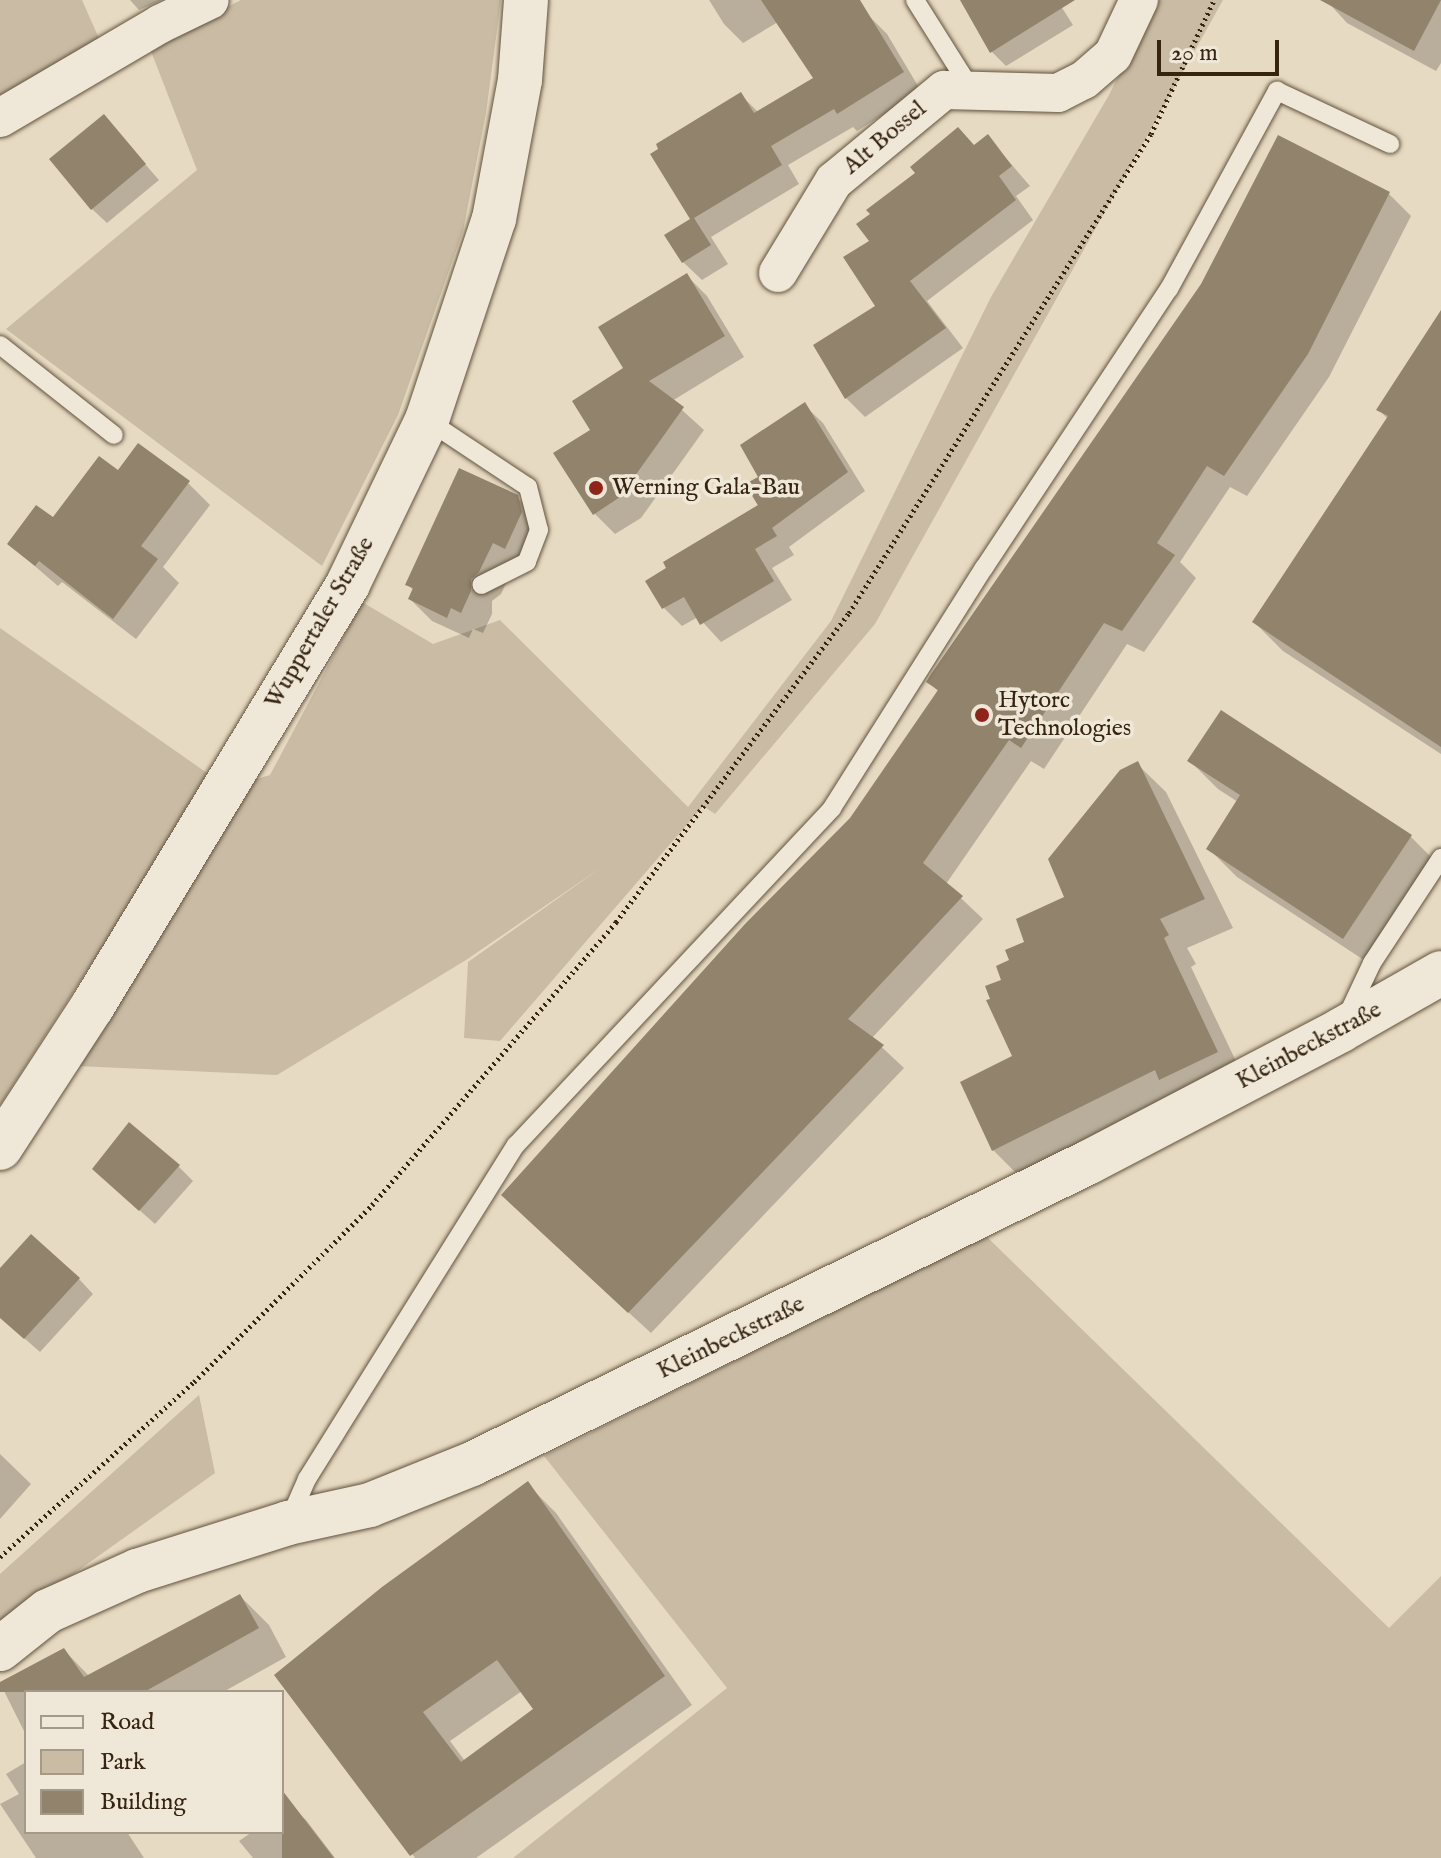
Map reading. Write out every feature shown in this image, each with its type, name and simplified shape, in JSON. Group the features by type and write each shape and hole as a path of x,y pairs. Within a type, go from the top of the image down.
{"street":[{"path":"0,118 160,24 210,0"},
{"name":"Wuppertaler Straße","path":"0,1148 92,1007 348,584 427,420 494,219 520,80 526,0"},
{"name":"Alt Bossel","path":"778,273 834,181 944,90 1058,93 1084,80 1113,55 1139,0"},
{"name":"Kleinbeckstraße","path":"0,1649 48,1611 137,1571 288,1523 370,1505 472,1464 1089,1162 1341,1030 1441,973"}],"lane":[{"path":"915,0 971,89"},
{"path":"288,1523 307,1479 516,1145 832,808 984,568 1169,289 1277,91 1390,144"},
{"path":"0,345 114,435"},
{"path":"427,420 528,487 539,530 527,562 481,585"},
{"path":"1341,1030 1372,963 1441,858"}],"path":[{"path":"0,1557 194,1382 372,1205 616,922 849,613 1151,134 1214,0"}],"green space":[{"path":"0,0 82,0 101,43 0,107"},
{"path":"241,0 501,0 486,113 463,231 398,415 322,566 6,329 197,170 149,46"},
{"path":"1156,0 1223,0 875,624 715,814 703,806 500,1041 464,1038 468,962 602,867 466,960 277,1075 77,1066 250,781 270,775 362,602 433,644 500,620 688,807 831,621 991,297 1109,95"},
{"path":"0,628 207,773 132,901 0,1105"},
{"path":"986,1236 1389,1628 1441,1576 1441,1858 513,1858 727,1688 544,1456"},
{"path":"199,1395 215,1473 34,1602 0,1637 0,1574"}],"building":[{"path":"761,0 860,0 904,72 837,114 834,109 771,146 782,165 694,218 711,245 682,263 664,235 690,219 650,154 658,149 656,144 741,92 754,113 813,78"},
{"path":"960,0 1075,0 990,53"},
{"path":"1320,0 1441,0 1414,51"},
{"path":"104,114 146,164 91,210 49,159"},
{"path":"958,127 974,145 988,134 1012,166 999,176 1016,200 910,281 946,328 845,399 813,345 875,306 843,257 869,241 856,224 870,214 866,210 915,173 910,167"},
{"name":"Hytorc Technologies","path":"1278,135 1390,192 1308,354 1224,476 1207,466 1157,543 1175,555 1122,631 1104,623 1021,748 1009,740 923,863 963,896 848,1019 884,1045 628,1313 501,1195 745,924 850,818 938,690 926,682 931,674 1201,284"},
{"path":"687,273 725,336 649,381 684,407 620,497 593,515 553,453 590,430 572,401 623,368 598,327"},
{"path":"1441,310 1441,747 1252,622 1388,416 1376,410"},
{"path":"805,402 848,472 772,528 777,536 755,549 774,581 700,625 684,597 662,609 645,581 666,568 663,562 758,505 745,484 758,477 740,445"},
{"path":"138,443 190,481 141,546 158,559 113,619 39,561 35,566 7,544 36,505 53,517 99,456 118,470"},
{"path":"459,468 518,495 522,512 505,549 493,543 479,572 471,579 471,591 461,613 451,608 447,618 408,599 413,588 405,585"},
{"path":"1221,710 1412,835 1343,939 1206,849 1240,795 1187,761"},
{"path":"1138,761 1205,899 1160,919 1169,935 1164,938 1218,1052 1159,1080 1155,1070 992,1151 960,1082 1012,1056 986,1000 990,999 985,986 1001,980 996,966 1009,960 1005,950 1024,942 1016,919 1064,897 1048,859 1120,770"},
{"path":"129,1122 180,1165 139,1211 92,1169"},
{"path":"31,1234 80,1278 24,1339 0,1318 0,1268"},
{"path":"528,1481 665,1676 410,1856 274,1675 382,1587","holes":["497,1660 533,1709 461,1762 423,1712"]},
{"path":"240,1594 259,1628 148,1690 0,1692 0,1682 64,1648 84,1677"},
{"path":"284,1793 334,1858 282,1858 284,1834"}],"place":[{"name":"Werning Gala-Bau","path":"596,488"},
{"name":"Hytorc Technologies","path":"982,715"}]}
